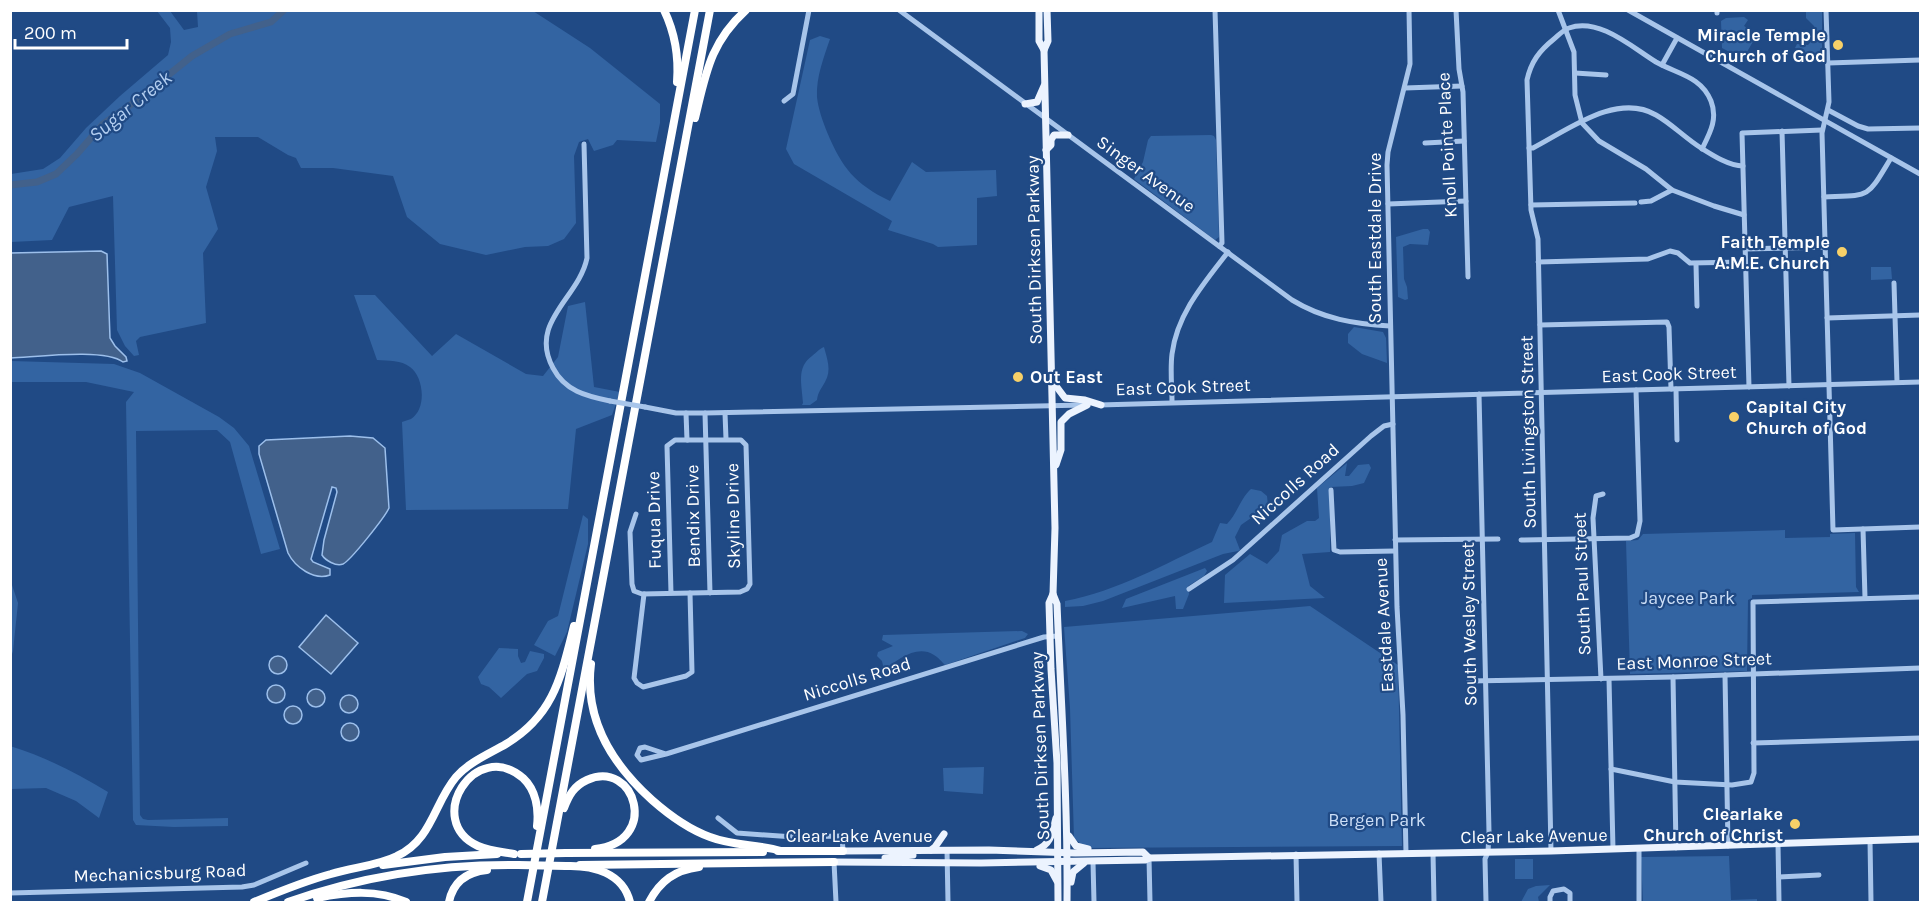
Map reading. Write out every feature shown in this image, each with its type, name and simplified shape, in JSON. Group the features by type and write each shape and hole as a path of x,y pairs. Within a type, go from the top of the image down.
{"highway":[{"path":"664,10 672,31 678,63 669,145"},
{"path":"525,903 695,10"},
{"path":"542,903 710,10"},
{"path":"678,183 711,58 723,35 746,10"},
{"path":"254,903 330,874 386,860 406,851 425,833 458,776 471,764 521,734 540,716 554,694 561,678 590,566"},
{"path":"598,604 596,639 591,666 592,710 601,736 620,766 637,786 666,812 707,836 731,844 782,851"},
{"path":"517,854 477,846 467,838 457,824 454,809 459,790 466,780 482,770 494,768 508,770 524,780 532,791 537,816 534,860"},
{"path":"297,886 400,862 465,855 568,853 605,848 623,839 631,830 635,805 631,795 623,785 611,778 596,777 584,781 573,789 556,832"},
{"name":"Clear Lake Avenue","path":"568,853 843,851"},
{"path":"548,903 551,862"},
{"name":"Clear Lake Avenue","path":"508,865 834,862"},
{"path":"649,903 662,883 674,874 691,868 730,863"},
{"path":"292,901 339,887 395,875 458,867 508,865"},
{"path":"448,903 453,888 466,876 508,865"},
{"path":"580,866 602,871 618,880 627,893 630,903"},
{"path":"292,901 359,892 381,895 406,903"}],"main road":[{"name":"South Dirksen Parkway","path":"1039,10 1039,41 1044,50"},
{"name":"South Dirksen Parkway","path":"1047,10 1048,41 1044,50 1055,528 1053,594 1049,603 1054,637 1068,830 1069,903"},
{"path":"1025,104 1037,102 1045,83"},
{"path":"1046,150 1054,135 1068,135"},
{"path":"1052,379 1065,398 1085,400 1101,405"},
{"path":"1054,471 1061,450 1062,422 1069,414 1087,405"},
{"name":"South Dirksen Parkway","path":"1054,637 1058,903"},
{"path":"1034,851 1049,842 1058,810"},
{"path":"1068,830 1071,840 1080,849 1121,849 1125,852"},
{"path":"929,850 935,847 944,834"},
{"name":"Clear Lake Avenue","path":"834,862 868,862 880,858 907,855 981,863 1089,862 1149,858 1639,849 1920,839"},
{"name":"Clear Lake Avenue","path":"843,851 929,850 948,859 1010,850 1059,852 1068,850 1143,852 1149,858"},
{"path":"1069,903 1071,877 1076,868 1089,862"},
{"path":"981,863 987,866 1043,866 1053,873 1058,886"}],"street":[{"path":"784,101 793,94 809,10"},
{"name":"Singer Avenue","path":"899,10 1292,300 1310,310 1346,322 1390,327"},
{"path":"1215,10 1222,243 1219,246"},
{"name":"South Eastdale Drive","path":"1392,396 1388,152 1411,59 1409,10"},
{"name":"Knoll Pointe Place","path":"1456,10 1458,63 1462,86 1468,277"},
{"path":"1558,10 1574,52 1575,95 1582,123 1599,141 1646,169 1672,190 1744,215"},
{"path":"1628,10 1920,174"},
{"path":"1826,10 1828,110 1822,130 1833,530 1920,527"},
{"path":"1566,29 1581,26 1596,28 1618,38 1662,65 1697,81 1708,94 1714,118 1710,134 1702,149"},
{"name":"South Livingston Street","path":"1551,851 1538,239 1531,205 1527,80 1538,53 1566,29"},
{"path":"1662,65 1677,38"},
{"path":"1828,63 1920,60"},
{"path":"1575,73 1606,75"},
{"path":"1405,88 1462,86"},
{"path":"1529,148 1618,107 1637,108 1655,114 1702,149 1727,162 1743,166"},
{"path":"1828,110 1868,129 1920,128"},
{"path":"1749,387 1742,133 1822,130"},
{"path":"1782,131 1789,386"},
{"path":"1425,143 1464,141"},
{"name":"East Cook Street","path":"584,144 587,258 581,275 552,319 546,339 547,353 559,379 571,389 590,397 645,407 686,413 725,413 1101,405 1172,401 1542,393 1920,381"},
{"path":"1824,196 1858,195 1873,188 1891,158"},
{"path":"1531,205 1638,203 1651,201 1672,190"},
{"path":"1388,204 1466,201"},
{"path":"1745,249 1825,247"},
{"path":"1538,262 1648,259 1671,251 1690,263 1696,264 1745,262"},
{"path":"1172,401 1172,363 1177,332 1189,305 1228,252"},
{"path":"1696,264 1697,306"},
{"path":"1894,283 1897,382"},
{"path":"1827,318 1920,315"},
{"path":"1540,325 1664,321 1668,323 1677,440"},
{"path":"1521,540 1630,538 1637,535 1640,519 1636,390"},
{"name":"South Wesley Street","path":"1479,394 1488,852 1485,860 1486,903"},
{"name":"Eastdale Avenue","path":"1392,396 1406,853"},
{"path":"686,413 687,440 706,440 726,439 725,413"},
{"name":"Bendix Drive","path":"705,413 710,592"},
{"name":"Niccolls Road","path":"1189,589 1233,560 1371,436 1384,426 1393,424"},
{"name":"Skyline Drive","path":"710,592 740,592 747,590 750,584 746,447 739,439 726,439"},
{"name":"Fuqua Drive","path":"671,594 667,446 675,440 687,440"},
{"path":"1331,490 1334,550 1340,552 1395,551"},
{"name":"South Paul Street","path":"1600,679 1594,500 1596,496 1603,494"},
{"path":"636,514 630,532 634,591 644,594 710,592"},
{"path":"1863,529 1864,598"},
{"path":"1395,540 1498,539"},
{"path":"644,594 634,678 636,683 644,687 693,672 690,593"},
{"path":"1611,769 1676,782 1746,784 1753,780 1753,602 1920,597"},
{"name":"Niccolls Road","path":"666,754 645,747 640,748 637,755 640,760 644,760 666,754 1044,637 1054,637"},
{"name":"East Monroe Street","path":"1469,681 1609,679 1920,668"},
{"path":"1725,675 1728,846"},
{"path":"1672,677 1676,848"},
{"path":"1609,679 1613,849"},
{"path":"1753,744 1920,738"},
{"path":"718,818 737,833 794,837 842,836 843,851"},
{"path":"1870,840 1871,903"},
{"path":"1778,844 1779,903"},
{"path":"1639,849 1639,903"},
{"path":"1379,853 1381,903"},
{"path":"1433,853 1434,903"},
{"path":"1296,854 1297,903"},
{"path":"1149,858 1150,903"},
{"path":"948,859 948,903"},
{"path":"834,862 836,903"},
{"path":"1089,862 1094,903"},
{"name":"Mechanicsburg Road","path":"10,893 242,887 254,885 306,863"},
{"path":"1779,877 1819,876"},
{"path":"1550,903 1553,891 1564,889 1570,893 1570,903"}],"green space":[{"path":"157,11 170,11 184,30 198,27 197,11 533,11 590,48 660,104 660,123 656,142 617,140 613,145 594,151 588,139 579,142 574,156 576,223 564,239 548,246 525,247 486,255 440,244 407,217 393,176 333,168 301,168 296,158 258,137 215,137 217,151 206,187 218,229 203,253 206,323 140,337 136,341 139,355 134,356 125,346 117,330 113,196 69,207 52,240 11,242 11,174 43,169 60,158 86,128 168,55 171,42 170,28"},
{"path":"1806,11 1822,11 1822,55 1809,55 1795,48 1797,44 1808,45 1815,37 1814,26 1806,18"},
{"path":"1744,17 1748,20 1744,26 1754,32 1755,38 1743,59 1722,48 1721,21 1726,18"},
{"path":"820,36 830,39 818,82 818,106 838,156 851,174 868,188 890,201 912,162 926,172 996,170 997,196 977,198 977,245 938,247 888,230 892,221 794,164 786,149 810,40"},
{"path":"1211,135 1216,140 1219,237 1215,240 1134,179 1143,162 1151,136"},
{"path":"1428,229 1430,232 1428,245 1410,244 1403,247 1404,279 1408,299 1405,300 1398,297 1396,237"},
{"path":"1871,267 1891,267 1892,279 1871,280"},
{"path":"354,295 375,295 432,356 456,334 526,374 543,376 558,357 568,306 585,302 594,387 620,392 612,415 576,429 568,509 406,510 402,422 411,419 420,408 421,385 415,372 403,363 377,360"},
{"path":"1354,327 1383,332 1386,338 1387,363 1362,354 1348,343 1348,334"},
{"path":"824,347 828,365 827,378 817,400 810,405 802,405 801,377 804,365"},
{"path":"11,361 114,364 140,373 219,417 234,428 249,446 280,549 261,554 230,442 217,430 136,431 140,815 143,819 148,820 228,818 228,826 136,825 133,820 126,402 134,392 86,382 11,382"},
{"path":"1347,463 1345,476 1349,476 1358,465 1369,464 1371,468 1364,483 1330,487 1330,552 1302,554 1310,586 1325,598 1224,603 1225,575 1250,554 1267,564 1279,551 1282,535 1307,521 1315,521 1319,518 1317,488"},
{"path":"1251,489 1261,491 1267,496 1268,506 1241,525 1235,537 1240,550 1223,554 1103,601 1083,606 1065,607 1065,601 1122,584 1212,542 1220,523 1227,524"},
{"path":"583,515 588,519 588,544 567,632 555,656 534,645 548,621 558,616"},
{"name":"Jaycee Park","path":"1785,530 1785,538 1830,537 1830,534 1855,533 1856,587 1859,592 1752,595 1752,598 1748,600 1747,671 1630,674 1626,541 1638,540 1643,534"},
{"path":"1205,568 1207,571 1204,576 1188,586 1189,594 1183,609 1176,609 1175,596 1122,608 1126,599"},
{"path":"11,582 18,603 11,657"},
{"name":"Bergen Park","path":"1310,606 1398,665 1402,846 1085,848 1074,838 1070,708 1064,627"},
{"path":"1022,631 1028,634 1025,638 945,665 934,655 921,651 907,655 884,670 882,661 877,656 878,652 893,646 882,640 883,635"},
{"path":"499,648 518,649 521,663 525,662 530,651 544,654 537,671 527,674 501,698 489,687 481,684 478,677"},
{"path":"10,746 60,766 108,792 99,818 76,801 46,788 11,789"},
{"path":"984,767 983,794 944,791 943,768"},
{"path":"1729,856 1731,900 1757,899 1757,902 1643,902 1641,857"},
{"path":"1515,859 1533,859 1533,879 1515,879"},
{"path":"1550,885 1538,897 1539,902 1521,902 1528,889"}],"shaded area":[{"path":"101,251 107,254 110,338 127,361 86,354 11,358 11,253"},
{"path":"350,436 373,438 385,448 389,508 368,538 347,561 340,565 334,564 322,555 337,492 336,488 332,487 311,559 330,569 330,575 318,576 300,568 288,553 259,454 259,446 266,440"},
{"path":"326,615 358,643 331,674 299,647"},
{"path":"274,656 282,656 287,661 285,672 274,674 269,669 269,661"},
{"path":"272,685 280,685 285,690 283,701 272,703 267,698 267,690"},
{"path":"312,689 320,689 325,694 323,705 312,707 307,702 307,694"},
{"path":"349,695 355,698 358,704 355,710 349,713 343,710 340,704 343,698"},
{"path":"289,706 297,706 302,711 300,722 289,724 284,719 284,711"},
{"path":"350,723 356,726 359,732 356,738 350,741 344,738 341,732 344,726"}],"waterway":[{"name":"Sugar Creek","path":"10,185 37,182 56,174 103,124 192,56 230,34 271,22 284,10"}],"place":[{"name":"Miracle Temple Church of God","path":"1838,45"},
{"name":"Faith Temple A.M.E. Church","path":"1842,252"},
{"name":"Out East","path":"1018,377"},
{"name":"Capital City Church of God","path":"1734,417"},
{"name":"Clearlake Church of Christ","path":"1795,824"}]}
